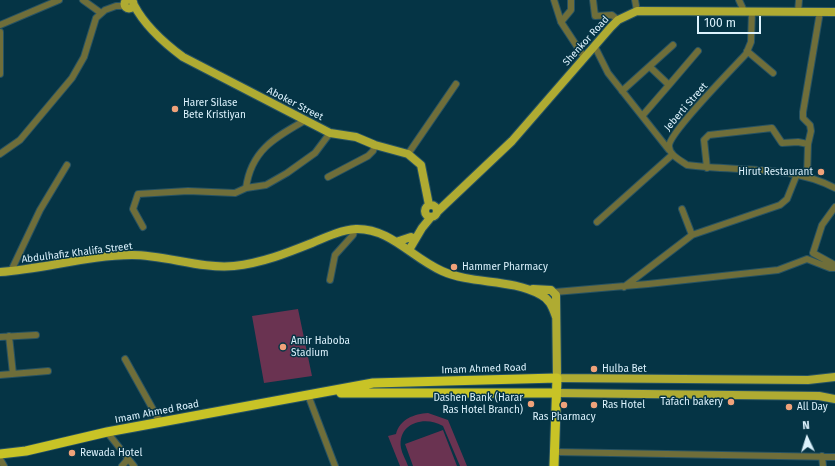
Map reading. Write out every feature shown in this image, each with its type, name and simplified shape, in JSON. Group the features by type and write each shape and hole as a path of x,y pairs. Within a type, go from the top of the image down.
{"highway":[{"path":"554,466 556,378"},
{"name":"Imam Ahmed Road","path":"0,454 26,451 107,432 373,383 556,378"},
{"name":"Imam Ahmed Road","path":"318,393 556,393"}],"main road":[{"name":"Aboker Street","path":"129,3 162,40 183,57 330,133 356,137 375,145 408,154"},
{"name":"Shenkor Road","path":"431,210 450,199 512,141 618,20 637,11 835,12"},
{"path":"407,248 431,210 421,165 408,154"},
{"name":"Abdulhafiz Khalifa Street","path":"0,272 132,255 214,266 233,266 269,260 326,237 355,229 368,230 382,234 407,248 434,267 454,275 526,288"},
{"path":"396,242 413,238"},
{"path":"413,238 419,257"},
{"path":"526,288 555,292 557,299 556,378 819,380 835,377"},
{"path":"526,288 544,296 552,306 556,317"},
{"path":"598,378 598,393"},
{"path":"663,378 664,393"},
{"path":"744,379 744,394"},
{"path":"556,393 744,394 819,396 835,399"}],"street":[{"path":"0,25 59,0"},
{"path":"83,0 101,13"},
{"path":"554,0 562,22 584,57"},
{"path":"562,22 571,10 571,0"},
{"path":"593,0 595,16 612,15 618,20"},
{"path":"635,0 637,11"},
{"path":"739,0 748,11"},
{"path":"798,0 798,12"},
{"path":"0,154 20,140 72,78 84,57 93,25 101,13 116,6 129,3"},
{"name":"Jeberti Street","path":"671,152 670,141 747,51 751,42 748,11"},
{"path":"807,177 808,144 811,131 810,125 803,118 803,112 820,12"},
{"path":"0,32 0,74"},
{"path":"622,90 650,67 673,45"},
{"path":"595,47 608,73 671,152 687,165 707,168 765,170 797,174 820,180 835,188"},
{"path":"643,115 698,51"},
{"path":"747,51 773,73"},
{"path":"650,67 669,85"},
{"path":"408,154 456,84"},
{"path":"246,188 248,173 256,157 266,146 304,120"},
{"path":"707,168 704,140 709,135 772,128 782,143 798,142 808,144"},
{"path":"143,227 133,209 138,194 188,191 235,193 246,188 266,185 287,173 315,153 330,133"},
{"path":"328,177 368,156 373,151 375,145"},
{"path":"597,222 671,152"},
{"path":"11,271 40,210 67,165"},
{"path":"624,287 692,235 780,205 787,199 797,174"},
{"path":"835,207 822,225 813,253 835,267"},
{"path":"682,209 692,235"},
{"path":"330,280 335,255 353,235 355,229"},
{"path":"555,292 624,287 778,270 807,258 830,268 835,267"},
{"path":"0,337 36,335"},
{"path":"9,336 13,374"},
{"path":"125,358 160,422"},
{"path":"0,375 48,371"},
{"path":"308,395 335,466"},
{"path":"107,432 134,466"},
{"path":"555,452 835,457"},
{"path":"822,456 823,466"},
{"path":"122,466 128,458"},
{"path":"0,459 4,466"}],"shaded area":[{"path":"298,309 312,376 264,383 252,316"},
{"path":"428,413 448,420 467,466 460,466 443,426 428,421 414,424 403,432 401,448 408,466 400,466 388,436 396,434 404,421 408,418"},
{"path":"443,430 457,466 413,466 405,444"}],"place":[{"name":"Harer Silase Bete Kristiyan","path":"175,109"},
{"name":"Hirut Restaurant","path":"821,172"},
{"name":"Hammer Pharmacy","path":"454,267"},
{"name":"Amir Haboba Stadium","path":"283,347"},
{"name":"Hulba Bet","path":"594,369"},
{"name":"Tafach bakery","path":"731,402"},
{"name":"Dashen Bank (Harar Ras Hotel Branch)","path":"531,404"},
{"name":"Ras Pharmacy","path":"564,405"},
{"name":"Ras Hotel","path":"594,405"},
{"name":"All Day","path":"789,407"},
{"name":"Rewada Hotel","path":"72,453"}]}
